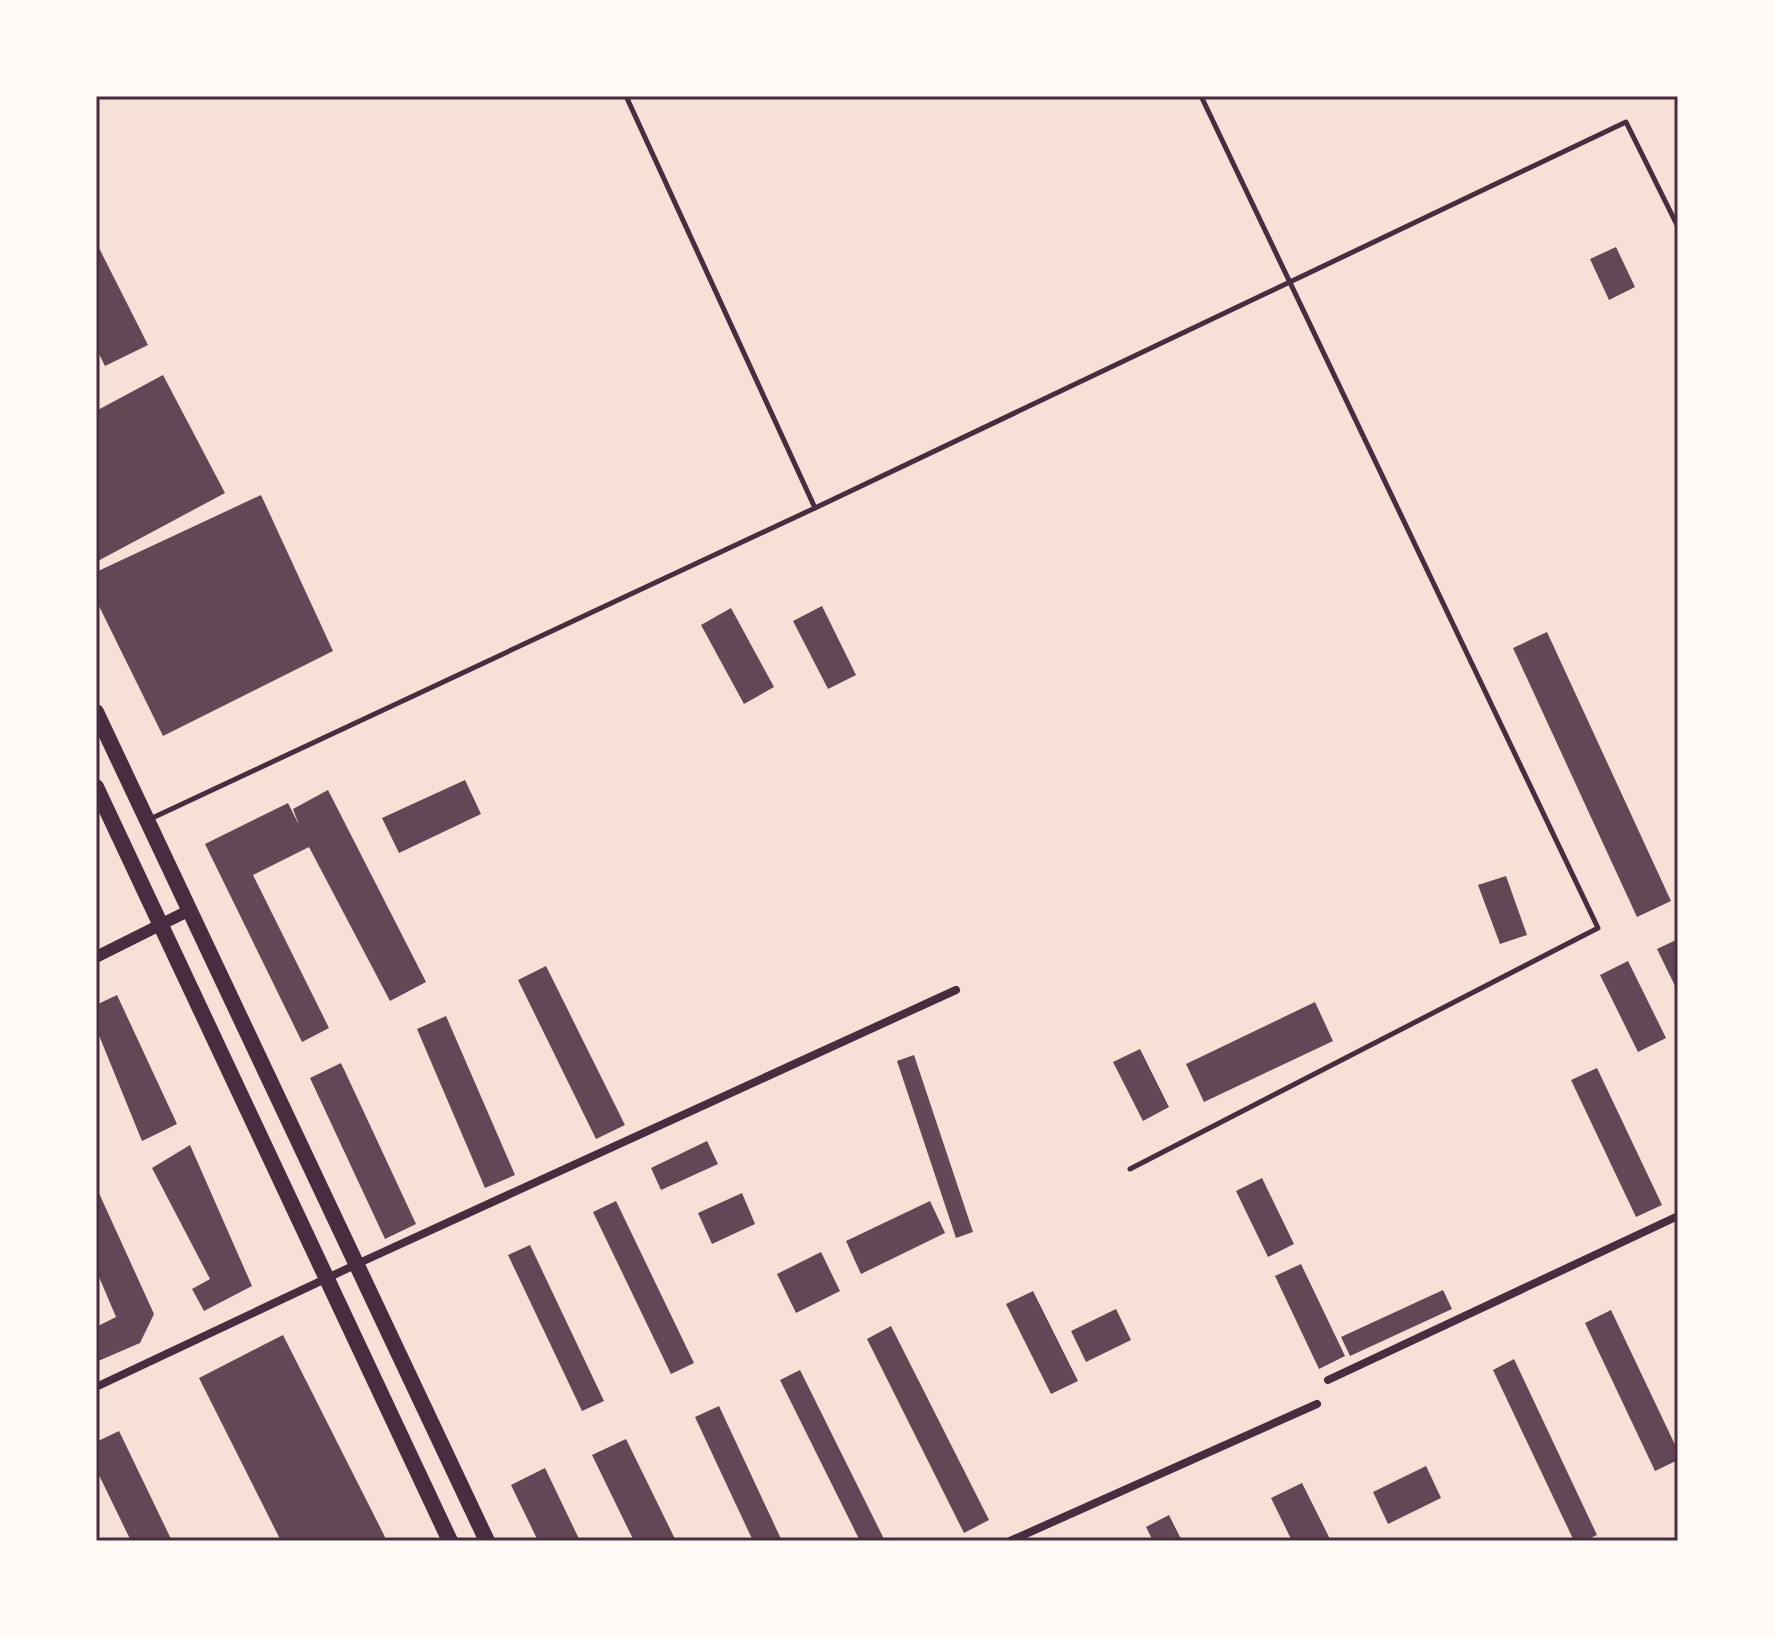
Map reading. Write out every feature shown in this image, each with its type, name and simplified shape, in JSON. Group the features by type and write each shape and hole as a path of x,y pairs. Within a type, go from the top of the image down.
{"main road":[{"path":"96,712 487,1541"},
{"path":"96,787 450,1541"}],"street":[{"path":"96,957 190,910"},
{"path":"96,1387 956,990"},
{"path":"1328,1380 1678,1216"},
{"path":"1010,1541 1317,1404"}],"lane":[{"path":"626,96 815,508"},
{"path":"1130,1169 1598,928 1201,96"},
{"path":"148,820 815,508 1626,122 1678,227"}],"building":[{"path":"96,242 148,345 105,366 96,348"},
{"path":"1616,247 1635,287 1609,300 1590,259"},
{"path":"163,375 225,493 96,562 96,411"},
{"path":"261,495 333,651 163,736 96,600 96,572"},
{"path":"822,606 856,675 828,689 793,621"},
{"path":"731,608 774,687 744,704 701,625"},
{"path":"1547,632 1671,901 1637,917 1513,648"},
{"path":"465,780 481,814 399,853 382,818"},
{"path":"328,790 426,982 390,1001 309,847 253,875 329,1028 302,1042 205,844 288,803 299,825 293,809"},
{"path":"1506,876 1527,935 1500,944 1478,885"},
{"path":"1678,939 1678,992 1657,949"},
{"path":"1628,961 1666,1038 1638,1052 1600,975"},
{"path":"546,966 625,1125 596,1139 518,980"},
{"path":"117,995 177,1124 142,1141 96,1034 96,1005"},
{"path":"1315,1002 1333,1041 1204,1102 1186,1064"},
{"path":"446,1016 515,1175 485,1188 417,1029"},
{"path":"1140,1049 1169,1107 1143,1121 1113,1062"},
{"path":"914,1055 973,1232 956,1238 897,1061"},
{"path":"341,1063 416,1224 385,1239 310,1078"},
{"path":"1597,1068 1662,1205 1636,1217 1571,1080"},
{"path":"707,1141 718,1164 661,1190 651,1168"},
{"path":"190,1145 252,1286 204,1311 192,1289 210,1279 152,1168"},
{"path":"1262,1178 1294,1244 1268,1257 1236,1191"},
{"path":"98,1191 154,1314 140,1343 96,1362 96,1327 116,1317 96,1270"},
{"path":"742,1193 755,1224 712,1244 698,1213"},
{"path":"616,1201 694,1363 671,1374 593,1212"},
{"path":"930,1201 945,1233 861,1274 846,1241"},
{"path":"530,1245 604,1401 582,1411 508,1255"},
{"path":"821,1252 840,1291 796,1313 777,1274"},
{"path":"1301,1264 1345,1356 1319,1369 1275,1276"},
{"path":"1443,1290 1452,1309 1350,1356 1341,1337"},
{"path":"1033,1291 1078,1381 1051,1394 1006,1304"},
{"path":"1116,1309 1131,1340 1086,1362 1071,1331"},
{"path":"1611,1310 1678,1451 1678,1460 1655,1471 1585,1323"},
{"path":"891,1326 989,1520 964,1533 867,1339"},
{"path":"283,1335 385,1537 376,1541 281,1541 199,1378"},
{"path":"1514,1359 1597,1535 1584,1541 1574,1541 1493,1370"},
{"path":"800,1370 885,1541 860,1541 780,1380"},
{"path":"719,1406 782,1541 753,1541 695,1417"},
{"path":"119,1431 172,1541 131,1541 96,1469 96,1442"},
{"path":"626,1439 676,1541 634,1541 592,1455"},
{"path":"1426,1466 1441,1498 1388,1524 1373,1492"},
{"path":"545,1468 580,1541 538,1541 511,1485"},
{"path":"1302,1483 1331,1541 1292,1541 1271,1498"},
{"path":"1169,1515 1182,1541 1153,1541 1146,1527"}]}
